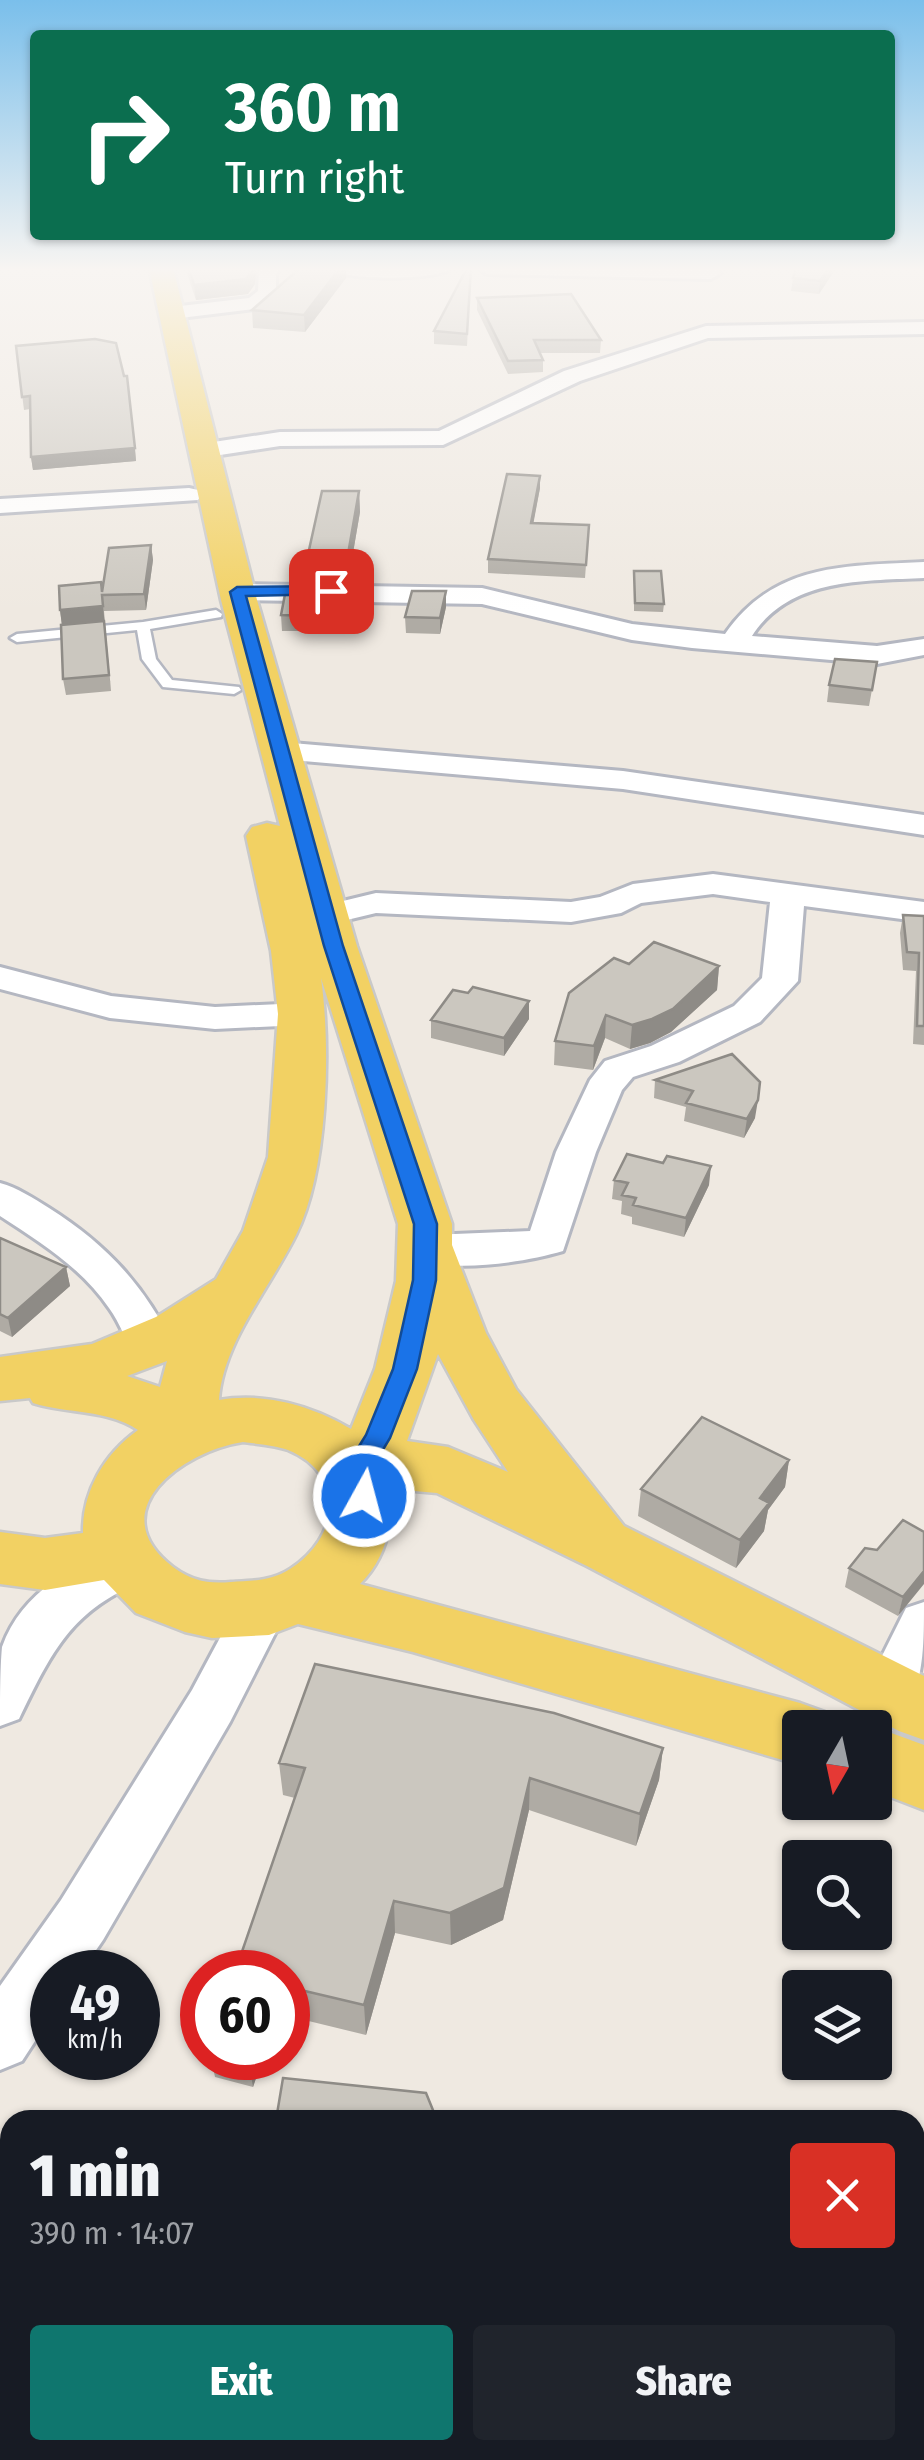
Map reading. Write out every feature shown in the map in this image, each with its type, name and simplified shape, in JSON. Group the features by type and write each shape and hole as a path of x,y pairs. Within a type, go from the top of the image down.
{"main road":[{"path":"163,383 189,496 280,751 318,938 302,1014 294,1157 271,1231 191,1372 189,1431"},
{"path":"189,383 206,450 227,603 234,690 318,938 428,1237 444,1300 481,1381 536,1464 610,1548"},
{"path":"357,1475 378,1438 405,1369 424,1280 428,1237"},
{"path":"0,1380 67,1372 151,1346 203,1316 248,1276"},
{"path":"0,1380 127,1396 150,1404 189,1431"},
{"path":"280,1603 336,1570 360,1534 364,1496 357,1475 329,1443 290,1424 244,1419 189,1431 139,1464 116,1505 114,1527 123,1557 160,1596 222,1612 280,1603 374,1614 782,1729"},
{"path":"357,1475 378,1468 426,1464 610,1548 897,1720 924,1778"},
{"path":"0,1558 62,1564 123,1557"}],"street":[{"path":"206,450 269,440 443,438 558,383"},
{"path":"0,506 189,496"},
{"path":"733,643 760,606 780,593 858,574 924,570"},
{"path":"227,603 482,596 632,632 877,656 924,647"},
{"path":"280,751 622,780 924,825"},
{"path":"318,938 376,903 571,912 609,906 633,894 713,884 924,912"},
{"path":"428,1237 522,1248 548,1240 576,1152 604,1088 620,1070 665,1054 748,1014 780,981 788,894"},
{"path":"0,978 110,1007 215,1018 302,1014"},
{"path":"0,1197 104,1268 136,1308 151,1346"},
{"path":"0,1703 56,1605 123,1557"},
{"path":"0,2040 82,1920 211,1706 280,1603"},
{"path":"897,1720 924,1624"}],"lane":[{"path":"17,638 144,626 227,603"},
{"path":"144,626 149,660 168,684 234,690"}],"building":[{"path":"20,383 128,383 135,448 31,457 30,396 22,397"},
{"path":"507,474 540,476 531,523 589,525 586,565 488,559"},
{"path":"322,491 359,491 347,560 307,559"},
{"path":"151,545 144,594 102,595 103,606 60,610 59,586 101,582 102,592 109,548"},
{"path":"634,571 661,571 664,604 635,603"},
{"path":"286,589 330,590 329,596 315,596 311,616 281,615"},
{"path":"412,591 446,591 440,618 405,617"},
{"path":"104,621 109,675 63,679 61,625"},
{"path":"835,659 877,662 872,690 829,685"},
{"path":"903,915 924,916 924,1026 917,1026 919,953 907,952"},
{"path":"654,942 719,966 673,1009 652,1019 632,1025 606,1015 594,1046 555,1041 569,993 614,958 629,964"},
{"path":"473,987 529,1001 504,1038 431,1020 453,990 468,993"},
{"path":"732,1054 760,1082 758,1100 747,1119 686,1103 693,1091 655,1080"},
{"path":"627,1154 663,1163 667,1156 711,1166 686,1218 633,1205 636,1198 622,1195 628,1183 614,1180"},
{"path":"0,1238 66,1267 8,1318 0,1314"},
{"path":"702,1417 789,1460 760,1498 769,1503 740,1540 641,1489"},
{"path":"903,1520 924,1532 924,1571 903,1597 849,1568 865,1548 877,1550"},
{"path":"315,1664 554,1713 663,1748 640,1814 530,1778 504,1888 450,1913 394,1901 364,2005 310,1992 310,1950 243,1950 305,1768 279,1763"},
{"path":"283,2080 302,2080 426,2093 433,2110 278,2110"}],"route":[{"path":"331,591 237,592 334,946 425,1224 424,1280 405,1369 378,1438 356,1472 364,1496"}]}
